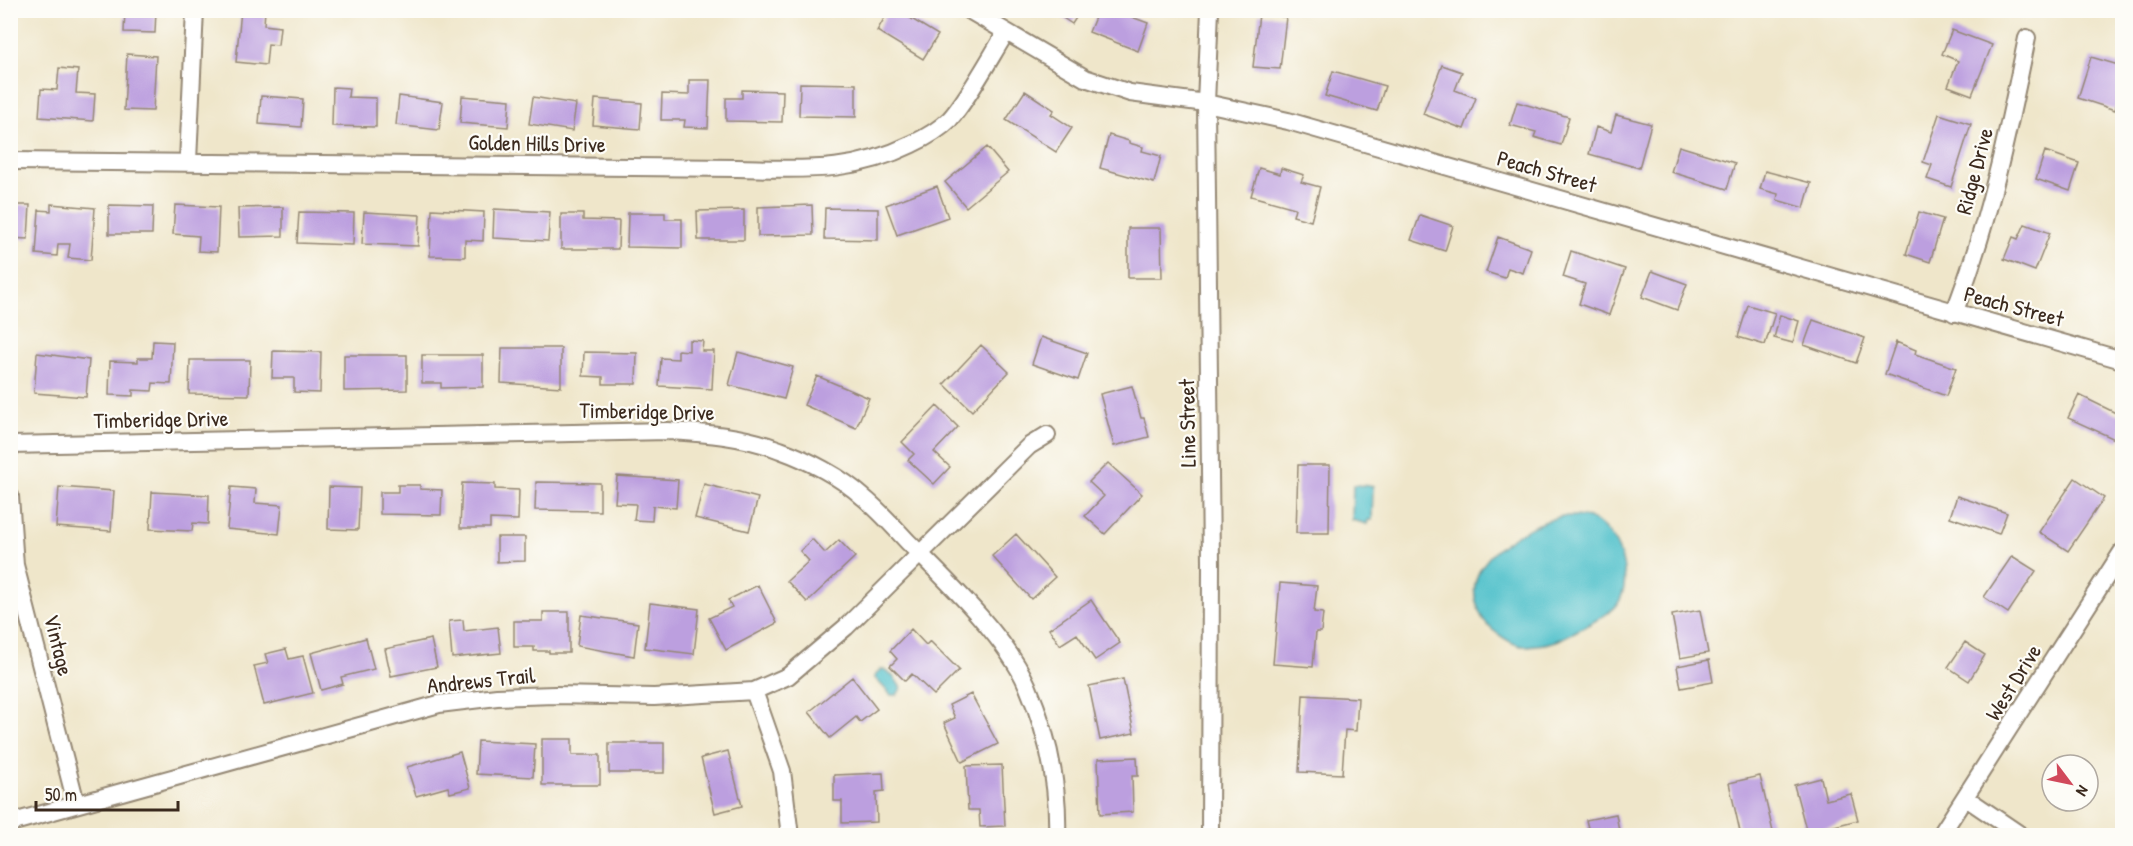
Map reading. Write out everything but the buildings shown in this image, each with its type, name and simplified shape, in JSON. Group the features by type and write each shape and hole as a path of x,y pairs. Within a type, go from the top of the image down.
{"street":[{"path":"188,161 195,10"},
{"name":"Peach Street","path":"969,10 1005,34 1085,78 1130,93 1206,103 1288,121 2122,360"},
{"name":"Line Street","path":"1210,10 1206,103 1211,562 1210,836"},
{"name":"Golden Hills Drive","path":"10,161 144,164 188,161 831,168 882,159 925,138 950,119 1005,34"},
{"name":"Ridge Drive","path":"1954,313 1971,270 2001,167 2027,38"},
{"name":"Timberidge Drive","path":"10,445 593,432 722,434 780,450 827,472 863,496 967,602 1008,653 1026,683 1049,744 1055,772 1057,836"},
{"name":"Andrews Trail","path":"10,823 439,704 497,697 555,695 654,697 754,691 788,676 846,627 1029,446 1047,435"},
{"name":"Vintage","path":"10,496 15,565 76,803"},
{"name":"West Drive","path":"1940,836 2122,552"},
{"path":"754,691 783,771 790,836"},
{"path":"1966,798 2022,836"}],"water":[{"path":"1353,485 1373,486 1372,520 1368,520 1367,524 1352,520"},
{"path":"1563,516 1591,519 1609,534 1621,557 1624,570 1622,594 1617,605 1607,614 1558,640 1531,646 1514,644 1494,631 1482,616 1477,605 1475,588 1479,573 1488,559 1501,546 1533,527"},
{"path":"881,669 890,674 901,688 897,695 891,695 874,677"}]}
